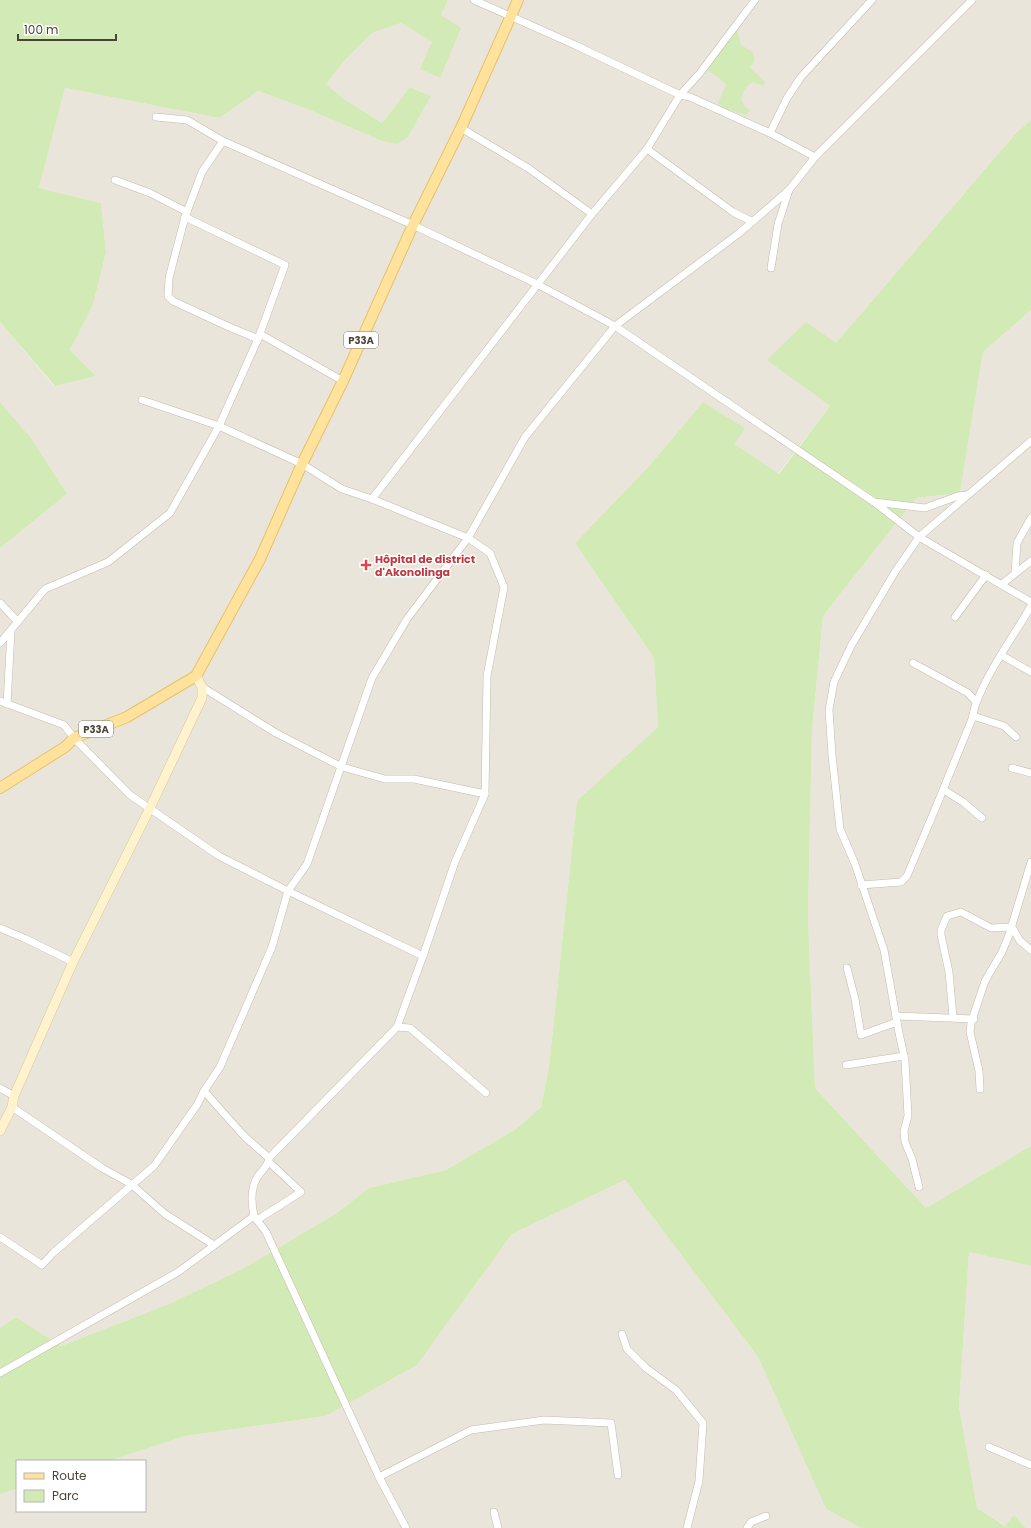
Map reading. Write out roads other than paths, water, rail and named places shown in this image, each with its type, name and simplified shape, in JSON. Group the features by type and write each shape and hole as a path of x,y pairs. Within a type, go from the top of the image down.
{"main road":[{"name":"P33A","path":"0,788 65,747 74,738 128,717 196,676 260,559 302,464 342,381 413,225 461,128 518,0"}],"street":[{"path":"474,0 680,95 690,97 770,134 815,157"},
{"path":"372,499 592,214 647,149 680,95 700,73 755,0"},
{"path":"770,134 788,98 801,77 872,0"},
{"path":"959,0 966,6"},
{"path":"0,1238 42,1265 53,1253 131,1184 154,1166 197,1105 204,1091 220,1067 272,947 288,891 307,864 372,678 407,619 468,538 525,437 615,326 738,234 751,221 789,190 815,157 972,0"},
{"path":"156,117 187,120 223,141 413,225 537,284 615,326 874,502 919,537 1031,602"},
{"path":"461,128 528,168 592,214"},
{"path":"223,141 202,172 186,215 171,272 168,296 173,301 227,326 259,336 342,381"},
{"path":"647,149 720,203 751,221"},
{"path":"0,643 45,589 108,562 170,513 219,426 259,336 285,265 186,215 150,193 115,180"},
{"path":"771,268 778,224 789,190"},
{"path":"142,400 219,426 302,464 342,489 372,499 468,538 490,553 504,587 487,676 485,794 455,862 397,1027 269,1160 257,1177 250,1199 255,1218 266,1232 379,1477 406,1528"},
{"path":"919,1187 912,1159 905,1142 904,1131 908,1116 904,1056 884,950 855,864 840,829 829,710 834,682 851,646 895,572 919,537 1031,441"},
{"path":"874,502 925,508 958,496 967,495"},
{"path":"1015,573 1017,543 1031,518"},
{"path":"1002,584 1031,561"},
{"path":"955,617 986,575"},
{"path":"0,603 18,622"},
{"path":"861,885 904,880 944,790 951,766 973,716 976,702 1001,655 1031,606"},
{"path":"11,631 4,703 64,725 74,738 130,795 149,810 219,856 423,956"},
{"path":"1001,655 1031,672"},
{"path":"913,663 968,693 976,702"},
{"path":"0,1131 12,1107 14,1096 73,962 149,810 202,698 202,687 196,676"},
{"path":"202,687 276,733 342,767 385,779 414,780 485,794"},
{"path":"973,716 1004,726 1016,737"},
{"path":"1012,768 1031,773"},
{"path":"944,790 963,802 982,818"},
{"path":"980,1089 979,1071 970,1032 985,981 1002,952 1012,927 1031,862"},
{"path":"953,1017 949,972 941,935 941,930 947,916 961,912 991,928 1012,927"},
{"path":"1012,927 1020,941 1031,950"},
{"path":"0,928 73,962"},
{"path":"847,968 855,999 861,1035 896,1019 953,1017 974,1019"},
{"path":"397,1027 410,1028 486,1093"},
{"path":"846,1064 904,1056"},
{"path":"0,1088 14,1096"},
{"path":"0,1373 178,1272 214,1245 255,1218 301,1192 244,1136 204,1091"},
{"path":"12,1107 102,1168 131,1184 165,1214 214,1245"},
{"path":"622,1334 628,1349 646,1368 676,1390 703,1423 699,1481 687,1528"},
{"path":"379,1477 471,1430 544,1420 611,1423 618,1475"},
{"path":"989,1447 1031,1465"},
{"path":"494,1512 498,1528"},
{"path":"746,1528 751,1522 766,1516"}],"place":[{"name":"Hôpital de district d'Akonolinga","path":"366,565"}]}
